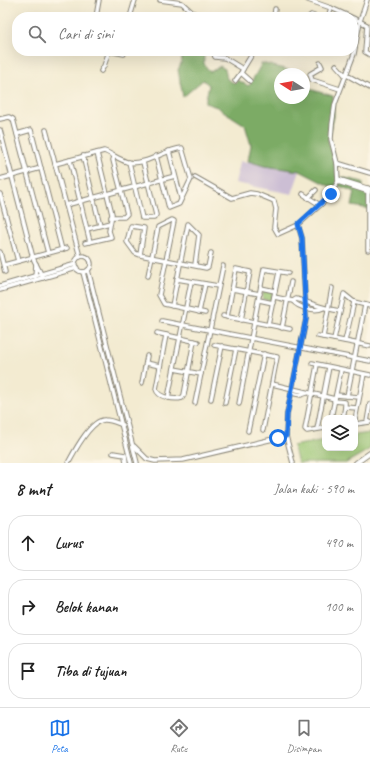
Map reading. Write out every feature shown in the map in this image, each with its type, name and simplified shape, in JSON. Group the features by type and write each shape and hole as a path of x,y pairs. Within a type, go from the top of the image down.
{"main road":[{"path":"356,463 370,453"}],"street":[{"path":"97,12 99,0"},
{"path":"131,12 135,0"},
{"path":"160,0 182,3 192,12"},
{"path":"308,0 339,12"},
{"path":"358,32 367,0"},
{"path":"330,12 331,8"},
{"path":"360,21 368,26 365,52 370,55"},
{"path":"101,71 107,56"},
{"path":"215,56 225,58 243,68"},
{"path":"235,81 251,56"},
{"path":"195,177 232,198 250,193 274,201 276,209 274,227 278,234 298,224 320,206 331,194 338,181 337,162 331,133 340,89 353,56"},
{"path":"320,63 322,66 311,73 312,80 340,89"},
{"path":"336,65 345,75 370,88"},
{"path":"241,73 250,81"},
{"path":"0,120 11,117 17,134 48,253"},
{"path":"0,130 34,258 42,276"},
{"path":"17,134 31,130 62,250"},
{"path":"0,290 76,266 80,257 46,130"},
{"path":"55,164 106,151 114,157 128,162 143,162 156,156 169,151 183,149 190,178 179,204 169,208 156,156"},
{"path":"169,151 181,198"},
{"path":"85,243 110,237 109,231 112,214 97,153"},
{"path":"83,156 100,226"},
{"path":"111,217 124,217 127,214 113,160 114,157"},
{"path":"70,160 90,242"},
{"path":"128,162 142,218 154,218 156,215 143,162"},
{"path":"337,162 370,173"},
{"path":"0,179 41,168"},
{"path":"66,205 175,176"},
{"path":"338,181 369,190 370,206 368,250"},
{"path":"308,198 316,190"},
{"path":"0,194 18,261"},
{"path":"303,194 320,206"},
{"path":"148,276 158,227 172,220 174,221 159,295 163,304 205,313"},
{"path":"87,229 110,223"},
{"path":"172,306 188,224 199,235 195,265"},
{"path":"293,463 286,437 287,414 304,331 306,307 302,238 298,224"},
{"path":"140,255 144,228 131,226 127,242 135,253 140,255 208,267 211,253"},
{"path":"4,265 67,248"},
{"path":"0,252 5,272"},
{"path":"80,257 86,257 90,261 88,270 137,463"},
{"path":"35,278 36,264"},
{"path":"76,266 83,272 123,425 131,463"},
{"path":"195,403 222,266"},
{"path":"240,320 250,272 236,269 225,317 240,320 255,322 290,329"},
{"path":"239,404 250,352 264,269 288,273"},
{"path":"83,272 88,270"},
{"path":"268,325 279,272"},
{"path":"0,286 35,278"},
{"path":"177,278 191,282 218,286"},
{"path":"168,398 191,282"},
{"path":"282,328 291,282"},
{"path":"199,312 205,284"},
{"path":"261,288 275,291"},
{"path":"323,337 332,288"},
{"path":"232,289 260,294"},
{"path":"334,339 343,294 353,302 370,306"},
{"path":"274,297 293,301 296,299 319,305 323,308 340,311"},
{"path":"259,300 273,303"},
{"path":"293,301 295,304 317,310 323,308"},
{"path":"345,341 353,302"},
{"path":"347,396 365,305"},
{"path":"162,321 370,361"},
{"path":"157,333 196,341 182,398 168,398 156,392 166,335"},
{"path":"318,336 370,345"},
{"path":"214,345 277,357 263,430"},
{"path":"211,399 222,346"},
{"path":"226,402 236,349"},
{"path":"248,430 264,354"},
{"path":"142,383 147,356"},
{"path":"146,363 160,366"},
{"path":"312,364 370,376"},
{"path":"317,365 309,394 305,429 307,431 322,428"},
{"path":"317,429 328,367"},
{"path":"174,369 201,374"},
{"path":"332,415 341,370"},
{"path":"356,415 364,374"},
{"path":"272,384 304,390 309,394"},
{"path":"291,393 335,398 345,402 344,415"},
{"path":"335,398 347,396 359,397"},
{"path":"358,424 368,422 370,404"},
{"path":"118,407 122,405"},
{"path":"345,407 357,408"},
{"path":"68,463 85,432 99,421 105,420 123,425"},
{"path":"133,445 147,459 162,461 183,460 286,437"},
{"path":"113,454 125,456 126,463"}],"shaded area":[{"path":"240,161 246,163 248,161 264,166 300,171 292,194 235,183"}],"green space":[{"path":"181,56 204,56 204,64 210,72 220,66 225,69 227,79 234,83 237,80 249,86 262,63 281,68 274,68 274,104 310,104 310,89 333,96 334,117 328,140 336,166 336,176 363,182 363,191 370,192 370,209 352,206 355,192 337,185 329,186 300,171 264,166 248,161 251,145 245,125 217,107 205,103 209,85 203,80 183,97 178,70 182,61"},
{"path":"264,290 273,292 271,301 262,299"},
{"path":"370,433 370,449 346,463 298,463 293,446 322,441 322,451 358,451 358,435"}],"route":[{"path":"278,438 286,436 287,414 306,319 302,238 298,224 331,194"}]}
